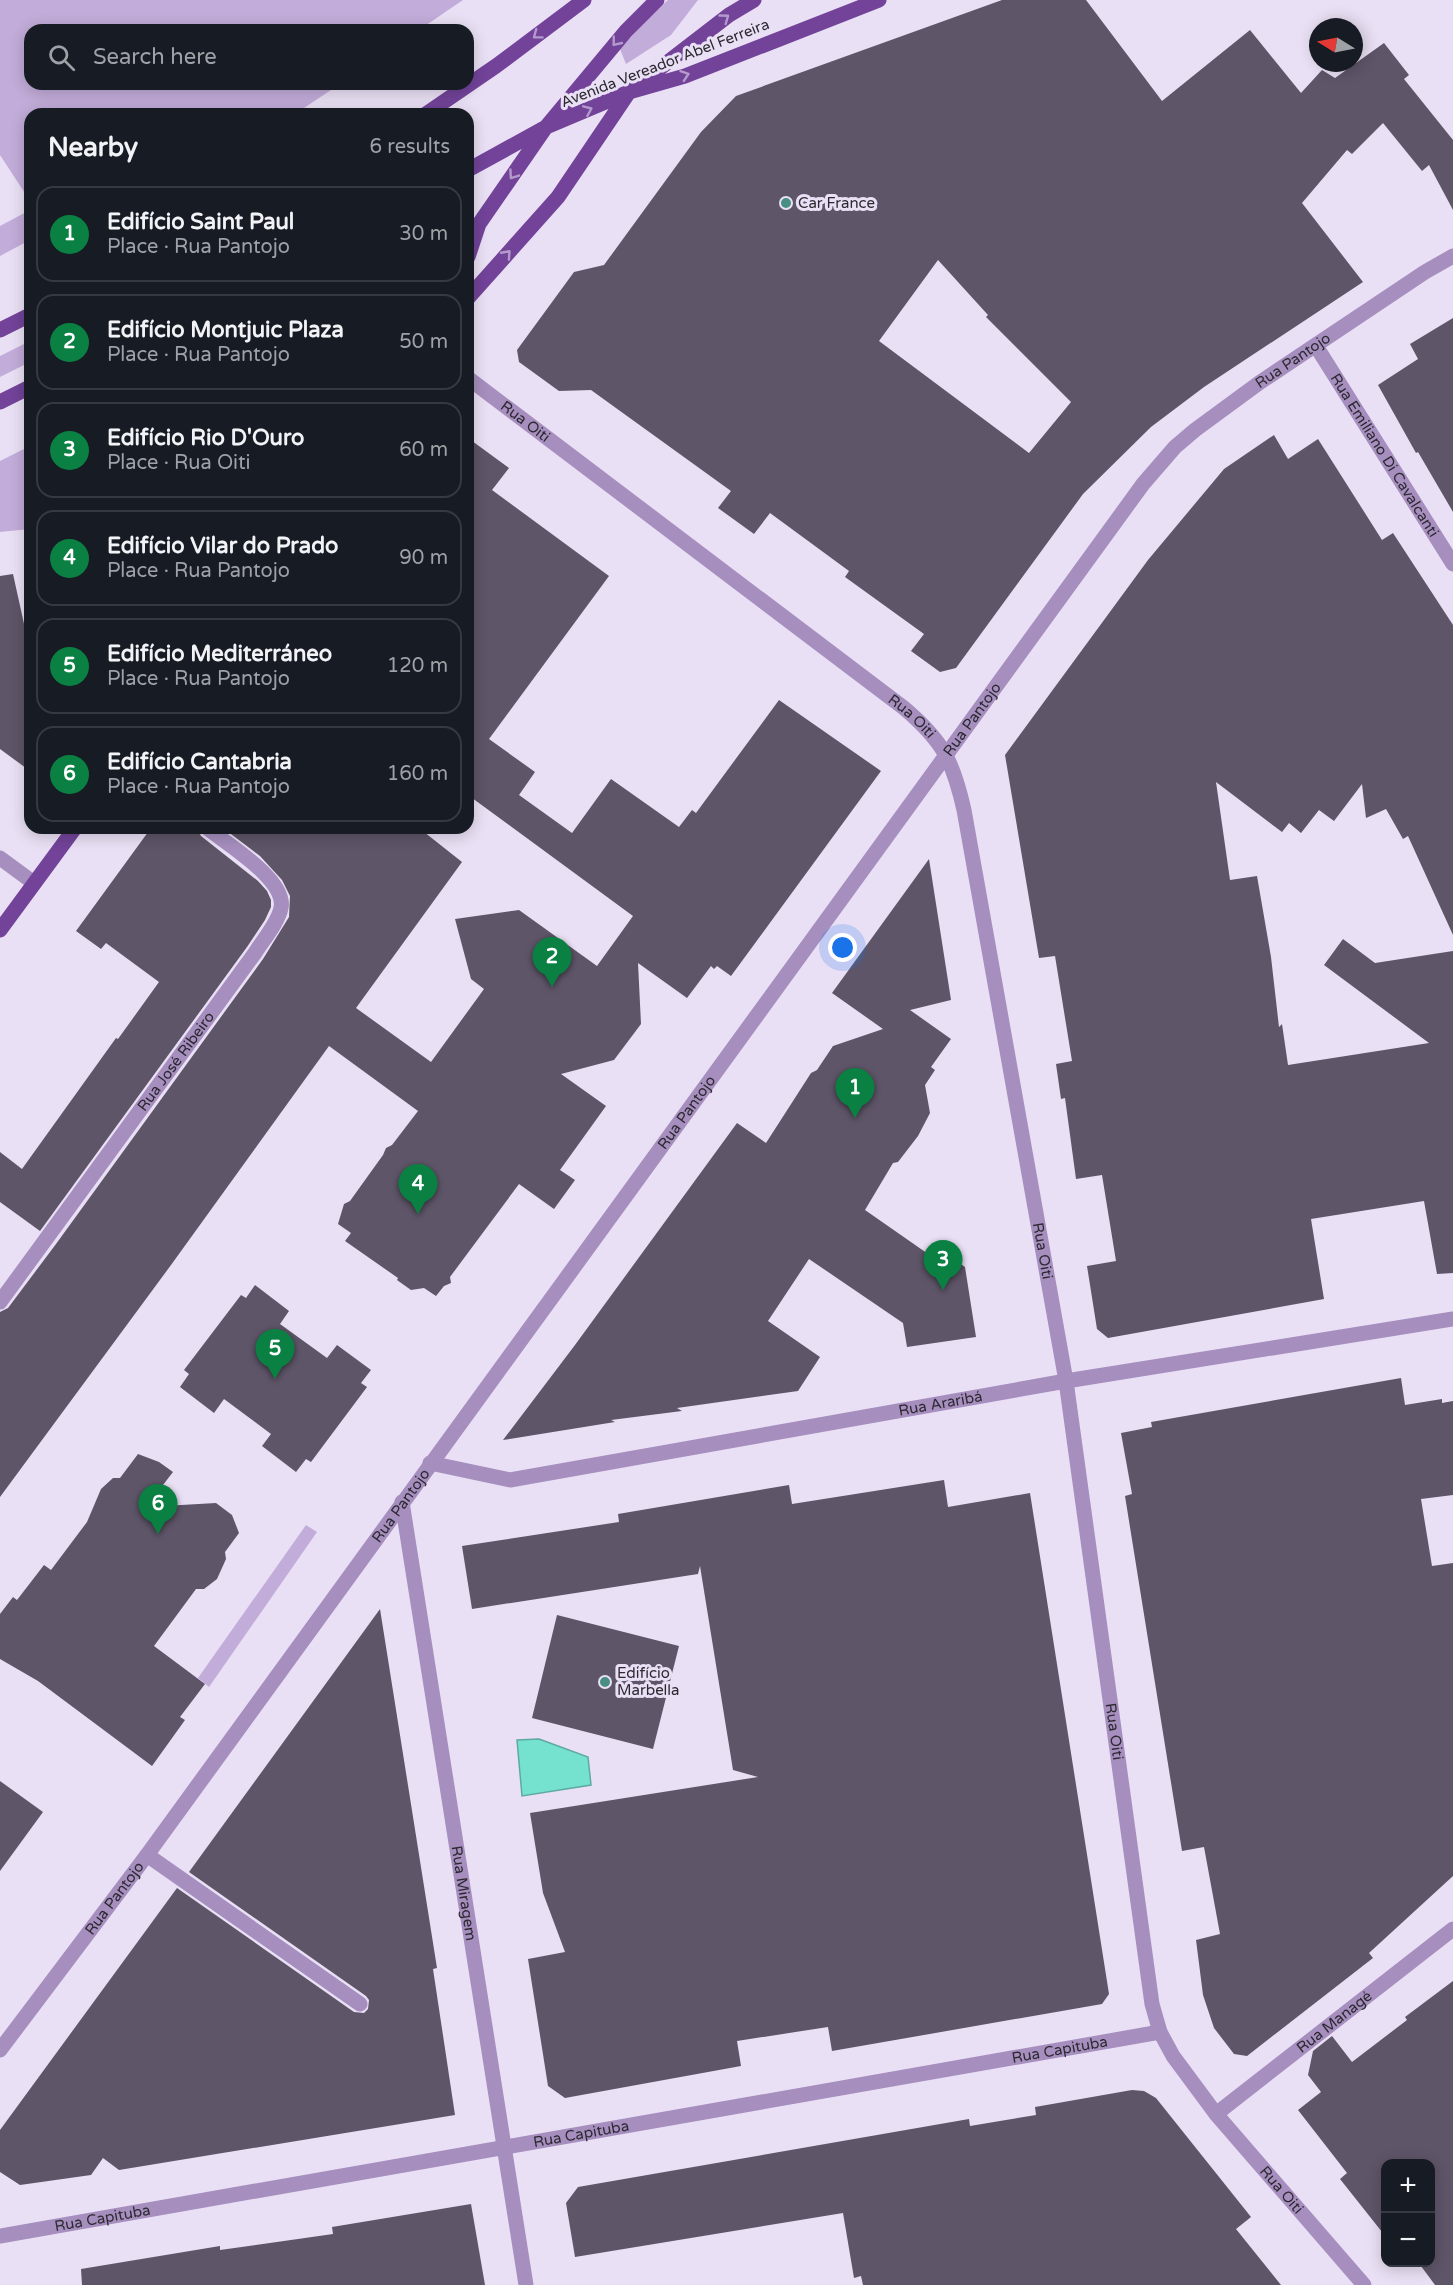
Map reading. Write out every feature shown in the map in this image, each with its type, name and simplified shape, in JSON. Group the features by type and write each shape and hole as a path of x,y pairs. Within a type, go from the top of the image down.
{"main road":[{"path":"474,81 584,0"},
{"path":"474,240 479,225 546,127 626,31 657,0"},
{"path":"474,291 558,197 629,92 729,15 754,0"},
{"name":"Avenida Vereador Abel Ferreira","path":"474,167 546,127 629,92 685,76 879,0"},
{"path":"435,108 461,90"},
{"path":"0,330 24,318"},
{"path":"0,402 24,390"},
{"path":"0,930 71,834"}],"street":[{"name":"Rua Pantojo","path":"0,2050 147,1855 430,1463 1160,463 1195,430 1259,383 1425,272 1453,256"},
{"name":"Rua Emiliano Di Cavalcanti","path":"1316,346 1453,564"},
{"name":"Rua Oiti","path":"474,383 904,708 922,723 948,755 957,776 964,810 1066,1381 1152,2004 1160,2032 1173,2056 1216,2114 1364,2285"},
{"name":"Rua José Ribeiro","path":"0,1302 255,953 281,908 280,895 268,876 215,834"},
{"path":"0,858 34,883"},
{"name":"Rua Araribá","path":"430,1463 510,1480 1066,1381 1453,1319"},
{"name":"Rua Miragem","path":"402,1502 526,2285"},
{"path":"147,1855 360,2004"},
{"name":"Rua Managé","path":"1216,2114 1453,1929"},
{"name":"Rua Capituba","path":"0,2236 1160,2032"}],"shaded area":[{"path":"0,0 463,0 428,24 24,24 24,90 331,90 304,108 24,108 24,192 0,155"},
{"path":"668,0 698,0 671,35 626,64 620,49"},
{"path":"24,213 24,243 0,256 0,226"},
{"path":"24,344 24,365 0,377 0,356"},
{"path":"24,449 24,530 0,532 0,461"},
{"path":"306,1525 317,1532 209,1687 198,1678"},
{"path":"539,1739 588,1757 591,1785 522,1796 517,1740"}],"building":[{"path":"1002,0 1086,0 1162,101 1250,30 1301,93 1320,72 1325,72 1335,78 1343,72 1363,72 1363,58 1384,43 1409,75 1404,79 1453,140 1453,210 1429,165 1422,171 1383,123 1352,154 1347,150 1302,203 1363,282 1204,387 1151,427 1083,494 956,668 940,672 911,651 924,634 845,577 849,571 770,513 754,534 718,508 731,491 591,390 559,391 519,362 517,350 574,272 604,265 701,132 736,96","holes":["938,260 988,315 986,317 1071,402 1029,453 879,341"]},
{"path":"1453,318 1453,512 1418,452 1416,453 1378,385 1418,359 1410,344"},
{"path":"1274,435 1288,459 1318,439 1382,540 1393,533 1453,625 1453,935 1408,836 1403,839 1386,809 1366,818 1362,784 1334,821 1319,810 1301,833 1289,823 1282,832 1216,782 1230,880 1257,876 1271,957 1279,1027 1282,1024 1288,1065 1429,1043 1324,965 1343,939 1375,963 1453,951 1453,1273 1437,1274 1424,1201 1311,1219 1324,1299 1108,1338 1097,1329 1087,1266 1116,1261 1102,1175 1076,1179 1065,1098 1061,1099 1056,1064 1072,1061 1055,956 1039,958 1005,755 1148,560 1224,469"},
{"path":"474,442 509,468 492,490 609,576 489,739 535,772 519,795 572,833 611,779 679,827 692,810 696,813 779,700 881,771 731,976 717,966 714,969 711,966 687,998 638,963 641,1024 614,1060 561,1074 606,1106 560,1170 575,1180 554,1209 519,1184 450,1277 451,1283 444,1286 436,1296 424,1288 411,1290 397,1280 398,1278 345,1241 351,1233 338,1224 344,1204 350,1201 386,1148 392,1145 418,1111 329,1046 0,1497 0,1312 8,1308 56,1244 263,959 289,917 290,896 282,880 260,856 231,834 427,834 462,862 356,1008 431,1062 484,989 471,979 455,919 519,910 597,966 633,916 474,799"},
{"path":"13,574 24,624 24,767 0,749 0,576"},
{"path":"147,834 200,834 258,881 271,900 271,907 265,920 247,947 40,1231 0,1202 0,1152 22,1169 159,982 106,943 101,949 76,931"},
{"path":"929,859 951,1000 910,1010 951,1039 931,1067 935,1070 925,1085 930,1113 918,1136 898,1162 893,1163 865,1210 931,1256 947,1254 965,1267 976,1337 907,1347 903,1323 809,1259 768,1321 820,1357 798,1391 677,1408 682,1411 611,1420 615,1422 503,1440 737,1123 766,1143 811,1073 817,1070 833,1046 883,1029 832,993"},
{"path":"255,1285 289,1311 280,1324 327,1358 337,1345 371,1370 361,1383 367,1387 311,1462 306,1459 296,1472 262,1446 271,1434 224,1399 214,1413 180,1387 189,1374 184,1370 241,1295 246,1298"},
{"path":"1401,1378 1405,1405 1442,1399 1442,1403 1453,1401 1453,1495 1421,1499 1432,1566 1453,1563 1453,1876 1369,1953 1373,1958 1247,2056 1234,2054 1214,2028 1203,1995 1196,1940 1220,1934 1204,1847 1182,1851 1125,1496 1132,1494 1121,1433 1152,1427 1151,1422"},
{"path":"138,1454 159,1462 173,1472 146,1507 216,1503 232,1515 239,1533 225,1552 226,1559 217,1579 204,1589 196,1589 154,1646 205,1684 180,1717 185,1720 152,1766 38,1681 0,1659 0,1614 13,1597 17,1600 44,1565 51,1570 87,1522 101,1489 113,1478 120,1478"},
{"path":"944,1480 948,1507 1030,1493 1109,1994 1102,2004 832,2051 828,2027 737,2041 741,2066 565,2098 548,2086 528,1959 565,1952 543,1893 530,1813 758,1777 733,1770 700,1566 698,1574 472,1609 462,1546 619,1522 618,1514 789,1485 792,1504"},
{"path":"380,1609 437,1968 433,1969 455,2115 119,2170 103,2158 91,2175 20,2185 0,2172 0,2130 177,1888 354,2012 364,2013 368,2009 369,2000 366,1996 189,1872"},
{"name":"Edifício Marbella","path":"557,1615 679,1646 653,1749 532,1718"},
{"path":"0,1781 43,1812 0,1871"},
{"path":"1453,1981 1453,2285 1435,2285 1422,2267 1435,2267 1435,2159 1381,2159 1381,2231 1340,2179 1347,2173 1298,2110 1321,2092 1308,2075 1313,2051 1332,2036 1352,2062 1407,2020 1405,2017"},
{"path":"1132,2090 1144,2091 1156,2098 1251,2217 1236,2229 1281,2285 863,2285 861,2276 854,2278 843,2213 575,2257 566,2203 578,2187 969,2119 970,2126 1036,2115 1035,2107"},
{"path":"471,2204 485,2285 82,2285 81,2269 220,2246 220,2250 333,2234 332,2227"}],"place":[{"name":"Car France","path":"786,203"},
{"name":"Edifício Montjuic Plaza","path":"552,987"},
{"name":"Edifício Saint Paul","path":"855,1118"},
{"name":"Edifício Vilar do Prado","path":"418,1214"},
{"name":"Edifício Rio D'Ouro","path":"943,1290"},
{"name":"Edifício Mediterráneo","path":"275,1379"},
{"name":"Edifício Cantabria","path":"158,1534"},
{"name":"Edifício Marbella","path":"605,1682"}]}
